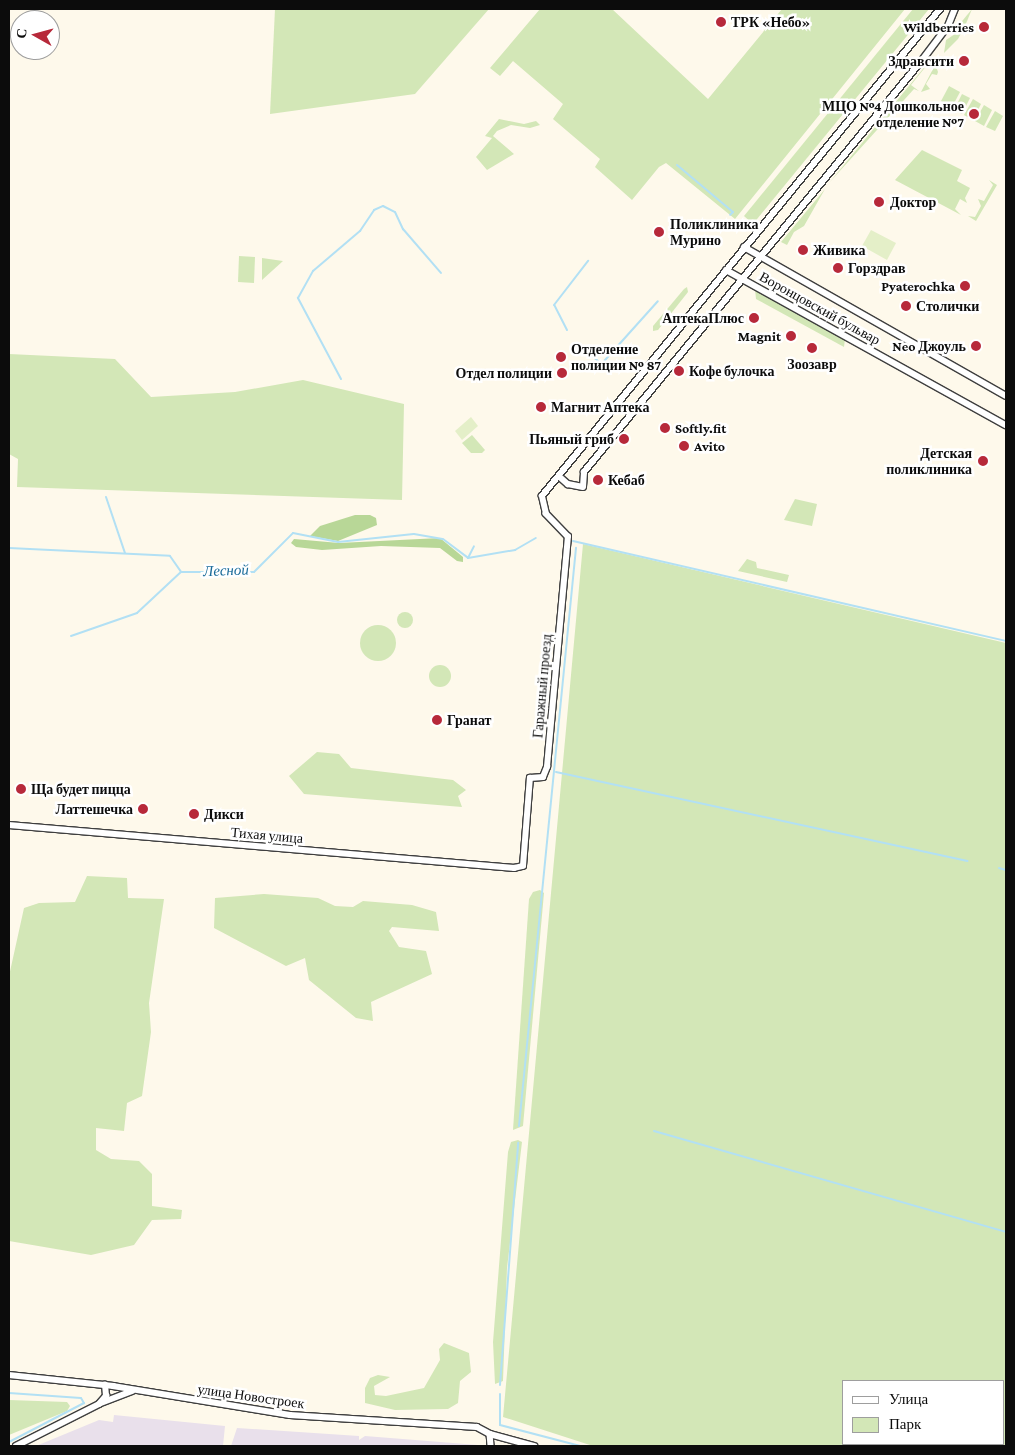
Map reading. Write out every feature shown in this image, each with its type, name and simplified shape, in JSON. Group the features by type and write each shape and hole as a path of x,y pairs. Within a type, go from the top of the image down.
{"street":[{"path":"940,9 559,476 568,484 575,483 583,487 584,472 759,256 923,59 948,26 954,9"},
{"name":"Воронцовский бульвар","path":"744,248 1006,396"},
{"name":"Воронцовский бульвар","path":"726,270 1006,425"},
{"name":"Гаражный проезд","path":"523,866 530,778 543,776 547,767 568,537 542,506 542,496 559,476"},
{"name":"Тихая улица","path":"9,826 514,868 523,866"},
{"name":"улица Новостроек","path":"9,1375 105,1385 290,1415 477,1427 490,1434 534,1446"},
{"path":"99,1404 106,1396 105,1385"},
{"path":"16,1446 99,1404 136,1390"},
{"path":"490,1434 491,1446"}],"shaded area":[{"path":"114,1415 225,1426 223,1446 36,1446 99,1420 113,1422"},
{"path":"237,1428 359,1436 359,1440 365,1436 478,1445 231,1446"}],"green space":[{"path":"275,9 489,9 415,94 270,114"},
{"path":"540,9 612,9 708,99 782,9 905,9 735,219 666,163 659,167 632,200 595,167 600,159 553,119 563,104 513,61 500,76 490,68"},
{"path":"913,9 929,9 753,224 744,216"},
{"path":"972,9 965,26 954,31"},
{"path":"964,28 958,39 944,53 946,40"},
{"path":"927,64 937,69 938,72 937,75 932,74 926,84 930,89 921,92 933,69 927,65 911,85 919,91 914,89 829,183"},
{"path":"949,86 960,92 951,109 940,103"},
{"path":"962,94 970,98 962,114 954,110"},
{"path":"973,99 981,104 973,120 964,115"},
{"path":"984,105 992,110 984,126 975,121"},
{"path":"995,111 1003,116 995,131 986,127"},
{"path":"499,119 524,124 536,121 540,125 530,128 511,125 497,131 493,136 514,154 487,170 476,157 492,138 485,136"},
{"path":"922,150 962,170 957,181 970,188 965,198 967,203 960,199 955,209 961,215 895,180"},
{"path":"989,180 997,185 976,221 968,216 975,217 981,206 978,199 984,201 993,185"},
{"path":"825,189 804,226 794,232 787,245 781,242"},
{"path":"871,230 896,243 887,260 862,246"},
{"path":"239,256 255,257 254,283 238,282"},
{"path":"262,258 283,261 262,280"},
{"path":"687,287 688,292 658,330 653,331 653,326"},
{"path":"755,289 845,339 844,347 756,299"},
{"path":"9,354 115,359 151,397 235,392 303,380 404,404 402,500 17,487 18,459 9,454"},
{"path":"471,417 478,426 462,440 455,431"},
{"path":"472,435 485,450 482,453 471,453 462,443"},
{"path":"795,499 817,504 812,526 784,520"},
{"path":"355,515 370,515 376,518 377,525 338,541 310,536 320,526"},
{"path":"440,538 463,557 463,562 457,561 440,548 381,546 322,550 296,547 291,543 294,539 339,543"},
{"path":"583,544 1006,643 1006,1446 593,1446 503,1417"},
{"path":"747,559 756,562 757,568 789,575 787,582 738,571"},
{"path":"405,612 413,620 405,628 397,620"},
{"path":"378,625 385,626 391,630 395,636 395,650 391,656 385,660 378,661 371,660 365,656 361,650 360,643 361,636 365,630 371,626"},
{"path":"440,665 448,668 451,676 448,684 440,687 432,684 429,676 432,668"},
{"path":"317,752 339,754 351,768 453,780 466,790 458,796 462,807 304,794 289,776"},
{"path":"87,876 127,878 128,898 164,899 149,1003 151,1032 142,1096 127,1103 124,1131 96,1128 96,1150 111,1159 139,1161 152,1174 152,1206 182,1210 181,1219 152,1220 134,1245 91,1255 9,1241 9,976 24,908 39,903 75,902"},
{"path":"540,890 544,893 523,1126 513,1130 529,899 533,892"},
{"path":"264,894 318,898 335,906 353,907 363,901 412,905 436,912 439,931 392,927 389,931 399,947 426,951 432,974 371,1002 373,1021 356,1018 309,980 305,958 286,966 214,928 215,898"},
{"path":"518,1140 522,1142 507,1268 503,1381 495,1384 493,1342 508,1152 511,1142"},
{"path":"444,1343 469,1353 471,1372 460,1381 458,1403 448,1409 395,1410 365,1403 365,1388 370,1378 378,1375 390,1377 374,1386 375,1395 386,1396 424,1388 440,1360 439,1349"},
{"path":"9,1400 67,1402 70,1406 67,1411 9,1435"}],"waterway":[{"path":"677,165 733,212 730,215"},
{"path":"341,379 298,298 313,271 360,231 374,210 383,206 395,212 403,229 441,273"},
{"path":"567,330 554,305 588,261"},
{"path":"597,369 658,301"},
{"path":"585,349 601,364"},
{"path":"106,497 125,553"},
{"name":"Лесной","path":"71,636 137,613 181,572 254,572 293,533 338,542 414,534 443,539 468,558 515,550 536,538"},
{"path":"573,541 1006,641"},
{"name":"Лесной","path":"468,558 474,546"},
{"path":"9,548 170,556 181,572"},
{"path":"519,1126 576,548"},
{"path":"556,772 967,861"},
{"path":"999,868 1006,870"},
{"path":"654,1131 1006,1232"},
{"path":"500,1385 518,1143"},
{"path":"9,1393 81,1398 84,1403 9,1442"},
{"path":"500,1394 500,1425 580,1446"}],"place":[{"name":"ТРК «Небо»","path":"721,22"},
{"name":"Wildberries","path":"984,27"},
{"name":"Здравсити","path":"964,61"},
{"name":"МЦО №4 Дошкольное отделение №7","path":"974,114"},
{"name":"Доктор","path":"879,202"},
{"name":"Поликлиника Мурино","path":"659,232"},
{"name":"Живика","path":"803,250"},
{"name":"Горздрав","path":"838,268"},
{"name":"Pyaterochka","path":"965,286"},
{"name":"Столички","path":"906,306"},
{"name":"АптекаПлюс","path":"754,318"},
{"name":"Magnit","path":"791,336"},
{"name":"Neo Джоуль","path":"976,346"},
{"name":"Зоозавр","path":"812,348"},
{"name":"Отделение полиции № 87","path":"561,357"},
{"name":"Кофе булочка","path":"679,371"},
{"name":"Отдел полиции","path":"562,373"},
{"name":"Магнит Аптека","path":"541,407"},
{"name":"Softly.fit","path":"665,428"},
{"name":"Пьяный гриб","path":"624,439"},
{"name":"Avito","path":"684,446"},
{"name":"Детская поликлиника","path":"983,461"},
{"name":"Кебаб","path":"598,480"},
{"name":"Гранат","path":"437,720"},
{"name":"Ща будет пицца","path":"21,789"},
{"name":"Латтешечка","path":"143,809"},
{"name":"Дикси","path":"194,814"}]}
